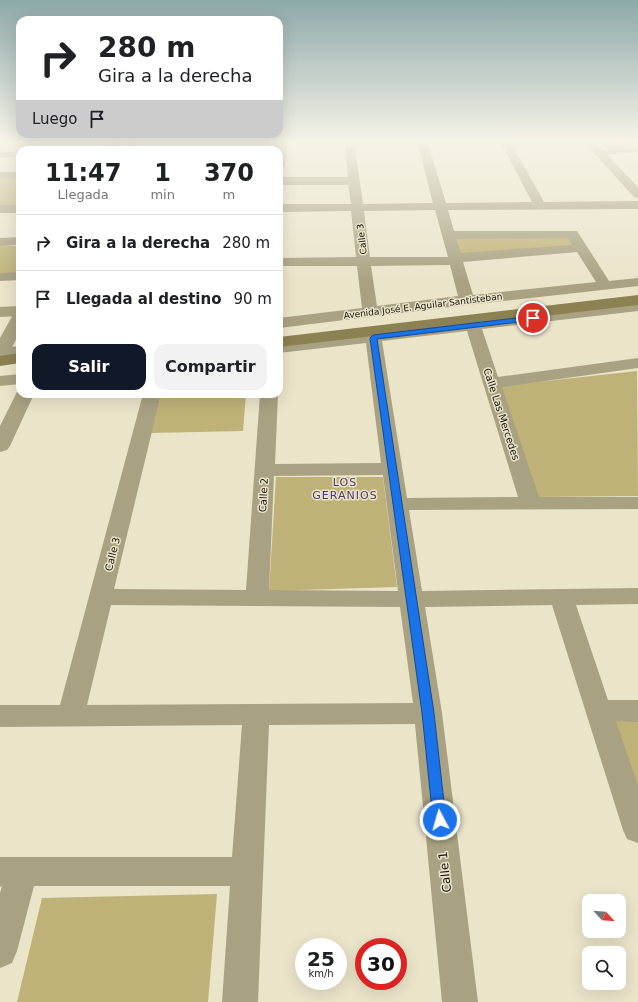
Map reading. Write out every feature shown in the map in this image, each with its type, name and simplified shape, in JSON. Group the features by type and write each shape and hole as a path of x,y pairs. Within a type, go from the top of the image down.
{"main road":[{"name":"Avenida José E. Aguilar Santisteban","path":"283,328 638,288"},
{"name":"Avenida José E. Aguilar Santisteban","path":"283,342 638,300"},
{"path":"0,356 16,358"},
{"path":"0,375 16,373"}],"street":[{"name":"Calle 3","path":"355,188 370,312"},
{"path":"435,188 467,300"},
{"path":"530,188 540,206 563,220 605,286"},
{"path":"448,235 563,220 638,205"},
{"path":"283,208 540,206"},
{"path":"0,209 16,209"},
{"path":"0,242 16,241"},
{"path":"283,262 455,260 581,248"},
{"path":"0,277 16,276"},
{"name":"Avenida José E. Aguilar Santisteban","path":"283,323 467,300 638,282"},
{"path":"283,348 638,306"},
{"path":"0,312 16,311"},
{"path":"0,356 16,324"},
{"name":"Calle Las Mercedes","path":"473,326 493,383 530,503"},
{"name":"Calle 1","path":"373,338 428,713 460,1002"},
{"path":"0,356 16,352"},
{"path":"493,383 638,364"},
{"path":"0,381 16,379"},
{"path":"0,446 23,398"},
{"name":"Calle 3","path":"71,714 151,398"},
{"name":"Calle 2","path":"257,597 269,398"},
{"path":"264,470 393,469"},
{"path":"398,504 638,502"},
{"path":"101,597 411,599 638,596"},
{"path":"561,597 600,710 638,830"},
{"path":"600,710 638,711"},
{"path":"0,716 71,714 428,713"},
{"path":"240,1002 256,714"},
{"path":"0,951 11,872 248,871"}],"shaded area":[{"path":"0,188 16,188 16,206 0,207"},
{"path":"453,235 569,235 575,247 458,256"},
{"path":"0,246 16,246 16,274 0,274"},
{"path":"637,371 638,496 537,497 501,386"},
{"path":"160,398 246,398 243,431 151,433"},
{"path":"276,477 383,477 397,587 269,591"},
{"path":"600,710 638,711 638,830"},
{"path":"217,894 208,1002 17,1002 42,898"}],"district":[{"name":"LOS GERANIOS","path":"345,488"}],"route":[{"path":"440,820 428,713 373,338 533,318"}]}
